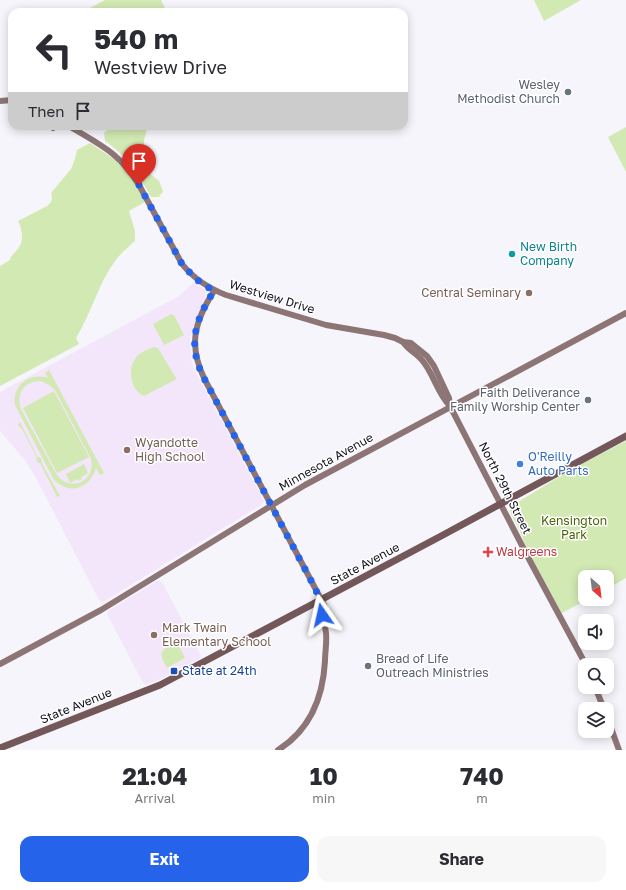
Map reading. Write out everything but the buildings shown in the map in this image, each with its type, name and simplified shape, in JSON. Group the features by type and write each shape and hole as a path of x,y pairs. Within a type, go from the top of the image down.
{"main road":[{"name":"Westview Drive","path":"75,130 102,145 122,162 132,173 182,264 204,285 214,291 316,322 395,338 403,342 422,360 444,400 450,406"},
{"path":"214,291 203,310 194,338 196,361 320,600 320,607 325,622 325,668 322,689 309,719 300,732 288,744 278,750"},
{"name":"Minnesota Avenue","path":"0,664 101,610 305,485 626,313"},
{"name":"North 29th Street","path":"450,406 582,658"},
{"name":"State Avenue","path":"0,748 160,685 502,504 626,436"},
{"path":"614,736 619,750"}],"shaded area":[{"name":"Wyandotte High School","path":"194,282 205,290 206,296 190,338 191,358 194,369 264,501 261,505 103,602 99,600 35,476 24,459 0,431 0,392 179,296"},
{"name":"Mark Twain Elementary School","path":"157,581 162,582 201,656 199,659 163,678 146,685 143,683 107,614 108,611"}],"green space":[{"path":"105,0 161,0 165,8 90,8"},
{"path":"534,0 581,0 544,21"},
{"path":"626,127 626,172 608,137"},
{"path":"107,130 147,130 144,140 144,161 147,171 159,181 163,191 159,197 151,197 142,181 126,159 105,141 104,133"},
{"path":"90,143 117,161 132,179 145,202 129,211 135,231 135,241 117,258 104,279 76,338 79,344 0,386 0,266 10,260 11,256 21,244 22,234 18,221 50,203 52,200 51,193 71,169 77,150"},
{"path":"171,314 174,315 184,335 164,345 153,324"},
{"path":"154,347 158,348 176,378 175,380 144,396 133,385 131,369 135,359 139,355"},
{"path":"49,370 104,473 100,475 96,468 89,481 79,488 67,488 54,480 15,405 16,392 23,382 34,377 48,378 45,373","holes":["41,381 55,390 91,459 92,467 90,473 81,482 75,484 69,483 57,475 21,409 21,393 26,386 30,383"]},
{"path":"54,391 89,457 57,473 23,408"},
{"path":"20,422 38,458 40,457 41,462 60,496 57,497 40,463 38,463 37,458 22,429 18,425"},
{"name":"Kensington Park","path":"626,441 626,578 614,585 614,570 578,570 578,604 562,613 527,549 510,512 510,507 570,470"},
{"path":"84,464 88,473 81,477 82,479 79,481 78,479 70,483 66,474"},
{"path":"175,638 185,658 167,668 162,653 173,643 173,639"}],"place":[{"name":"Wesley Methodist Church","path":"568,92"},
{"name":"New Birth Company","path":"512,254"},
{"name":"Central Seminary","path":"529,293"},
{"name":"Faith Deliverance Family Worship Center","path":"588,400"},
{"name":"Wyandotte High School","path":"127,450"},
{"name":"O'Reilly Auto Parts","path":"520,464"},
{"name":"Walgreens","path":"488,552"},
{"name":"Mark Twain Elementary School","path":"154,635"},
{"name":"Bread of Life Outreach Ministries","path":"368,666"},
{"name":"State at 24th","path":"174,671"}],"route":[{"path":"139,185 182,264 195,278 214,291 203,310 194,338 194,349 199,370 315,588 320,600 322,615"}]}
